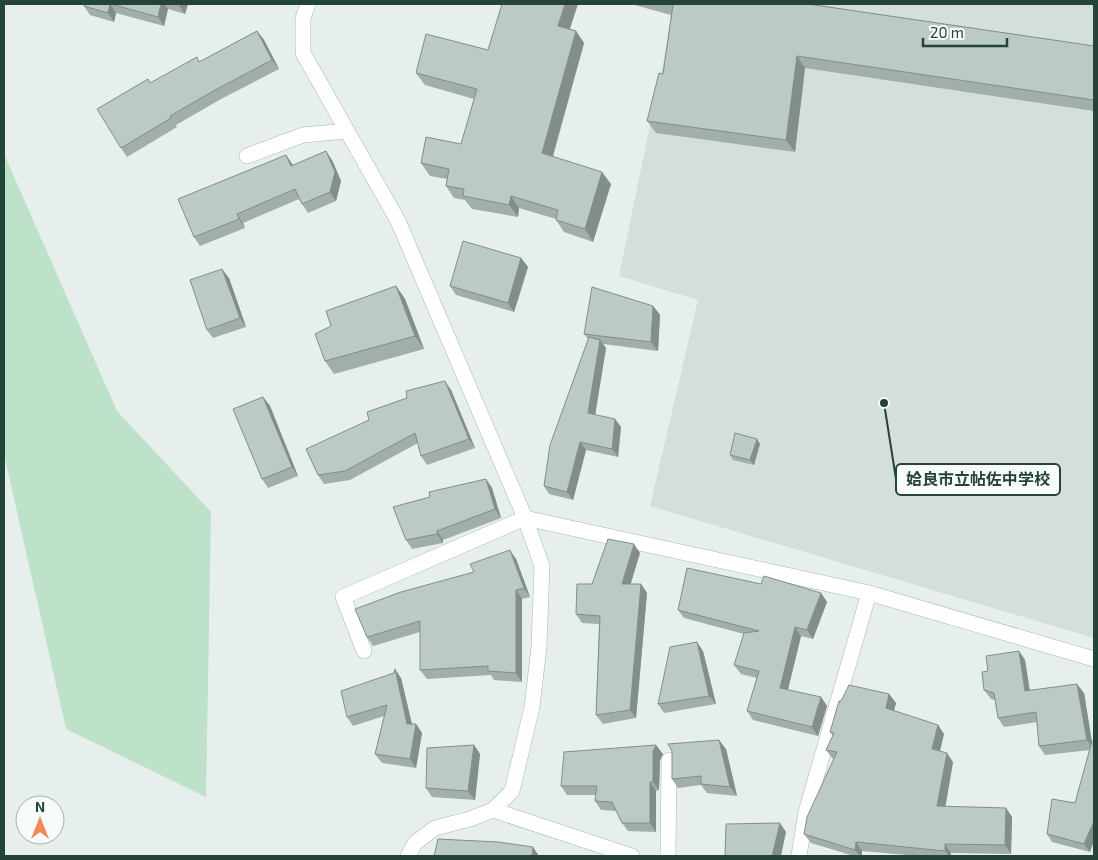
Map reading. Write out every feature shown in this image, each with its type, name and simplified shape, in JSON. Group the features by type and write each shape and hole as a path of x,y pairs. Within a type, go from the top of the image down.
{"street":[{"path":"308,4 303,18 303,53 398,221 525,518 542,566 538,656 532,707 512,790 493,810 470,819 435,828 415,843 408,856"},
{"path":"246,156 303,135 347,132"},
{"path":"364,650 343,597 525,518 869,593 1094,659"},
{"path":"799,856 806,812 869,593"},
{"path":"668,856 670,760"},
{"path":"493,810 632,856"}],"shaded area":[{"path":"675,4 806,4 820,6 820,4 1094,4 1094,638 650,506 698,300 619,276"}],"green space":[{"path":"4,154 117,411 211,512 206,797 66,729 4,454"}],"building":[{"path":"84,4 110,4 108,13 84,6"},
{"path":"111,4 161,4 158,17"},
{"path":"502,4 565,4 558,26 576,31 542,153 602,172 585,229 556,220 558,210 511,196 509,205 463,196 464,189 446,186 449,169 421,163 426,137 461,144 477,89 416,73 426,34 488,50"},
{"path":"668,4 808,4 1094,46 1094,100 797,56 786,140 647,121 659,73 663,74 673,5"},
{"path":"257,31 272,60 170,116 171,118 121,148 97,109 148,79 150,83 197,57 199,62"},
{"path":"326,151 335,172 330,192 302,204 295,189 237,214 239,219 194,237 178,199 286,155 291,166"},
{"path":"463,241 521,258 508,303 450,286"},
{"path":"222,269 240,318 207,330 190,280"},
{"path":"396,286 415,336 325,361 315,334 331,326 326,311"},
{"path":"592,287 653,306 651,342 584,334"},
{"path":"589,337 600,340 588,413 615,419 612,449 580,442 567,492 544,486 550,445"},
{"path":"445,381 469,439 421,456 415,433 345,471 318,475 306,449 369,420 367,412 407,398 406,391"},
{"path":"263,397 292,467 262,479 233,409"},
{"path":"735,433 757,439 750,460 730,455"},
{"path":"486,479 495,509 437,531 437,534 406,540 393,507 430,497 429,492"},
{"path":"608,539 634,544 622,584 641,584 630,710 596,715 600,616 576,614 577,584 592,584"},
{"path":"510,550 524,588 516,590 516,673 488,671 488,666 420,670 420,621 367,637 355,609 401,592 474,572 470,564"},
{"path":"687,568 761,584 764,576 821,593 807,630 795,627 780,688 821,697 812,727 747,711 759,671 734,665 744,633 759,631 678,610"},
{"path":"697,642 709,696 658,704 670,647"},
{"path":"1019,651 1025,691 1077,684 1087,740 1039,746 1036,712 998,718 994,693 984,690 982,672 988,671 986,656"},
{"path":"395,669 407,724 416,724 410,759 375,754 387,705 347,717 341,691 394,673"},
{"path":"849,685 889,694 886,708 938,725 932,749 947,753 937,806 1006,808 1005,845 945,844 945,851 856,842 855,850 804,834 807,817 837,752 826,750 834,733 830,732 839,701 841,701"},
{"path":"719,740 730,787 701,784 701,776 672,779 672,751 668,744"},
{"path":"1092,741 1094,741 1094,821 1084,844 1047,834 1052,799 1075,803"},
{"path":"474,745 468,791 426,788 427,748"},
{"path":"656,745 653,751 653,782 650,782 650,823 622,823 612,802 595,801 597,786 561,786 564,752"},
{"path":"780,823 772,856 725,856 726,824"},
{"path":"438,839 498,842 533,847 532,856 434,856"}],"place":[{"name":"姶良市立帖佐中学校","path":"884,403"}]}
